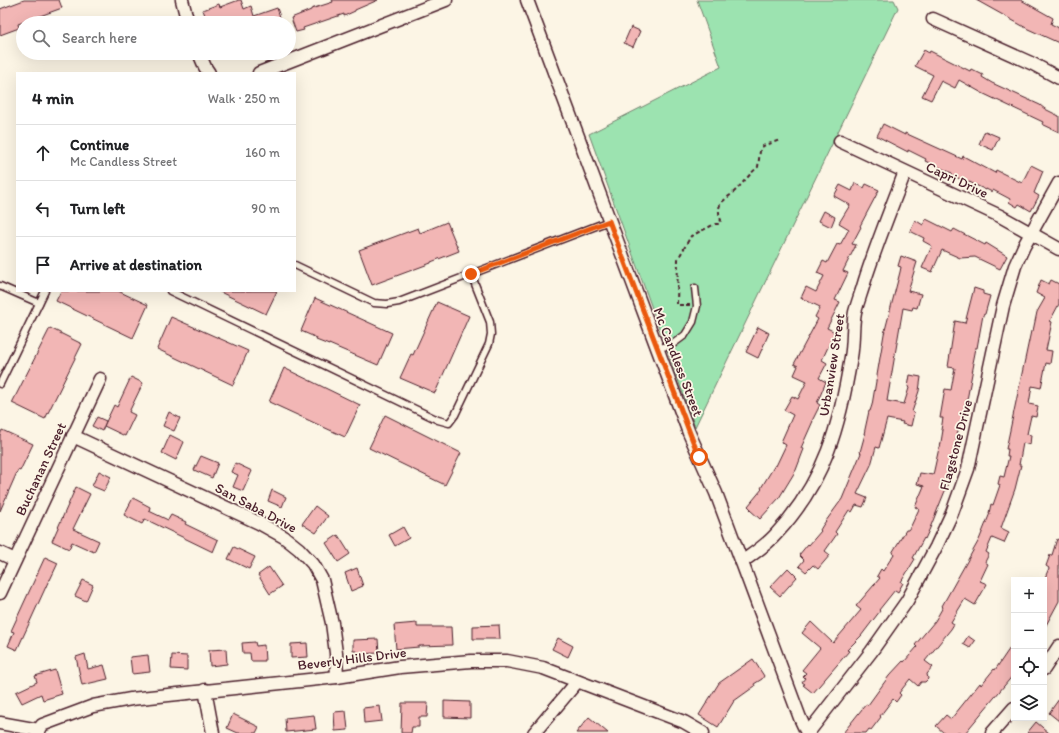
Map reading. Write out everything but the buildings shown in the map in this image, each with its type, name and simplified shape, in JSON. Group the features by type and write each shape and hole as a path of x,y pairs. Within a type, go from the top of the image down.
{"street":[{"path":"182,0 186,16"},
{"path":"296,59 446,0"},
{"name":"Mc Candless Street","path":"527,0 689,433 716,493 800,718 807,733"},
{"path":"933,19 1033,64 1059,78"},
{"path":"202,60 208,72"},
{"path":"262,72 292,60"},
{"name":"Capri Drive","path":"840,141 1000,216 1059,249"},
{"name":"Urbanview Street","path":"742,562 777,534 804,498 818,475 829,450 836,430 852,354 852,334 855,312 873,254 905,172"},
{"name":"Flagstone Drive","path":"807,733 871,652 907,601 936,547 952,513 968,469 1003,306 1015,266 1024,246 1059,183"},
{"name":"Buchanan Street","path":"0,593 100,379"},
{"name":"San Saba Drive","path":"73,436 258,523 284,537 299,549 313,564 322,580 332,623 336,653 337,677"},
{"path":"0,553 16,560"},
{"path":"1047,664 1059,646"},
{"name":"Beverly Hills Drive","path":"0,723 39,732 42,725 93,706 131,699 337,677 400,667 471,661 507,661 543,668 684,722 703,733"},
{"path":"534,733 577,682"},
{"path":"205,690 213,733"},
{"path":"992,733 1011,711"}],"lane":[{"path":"296,265 374,303 387,304 398,302 609,221"},
{"path":"172,292 438,420 449,423 455,415 489,344 491,334 490,322 471,274"},
{"path":"0,286 39,304"},
{"path":"657,348 673,344 685,335 693,322 697,306 695,288"},
{"path":"0,384 45,292"}],"path":[{"path":"697,306 677,304 678,259 690,236 715,224 719,224 721,220 719,206 758,167 760,151 763,146 780,140"}],"green space":[{"path":"697,0 894,0 898,8 695,427 589,134 721,67"}],"route":[{"path":"471,274 609,221 699,457"}]}
